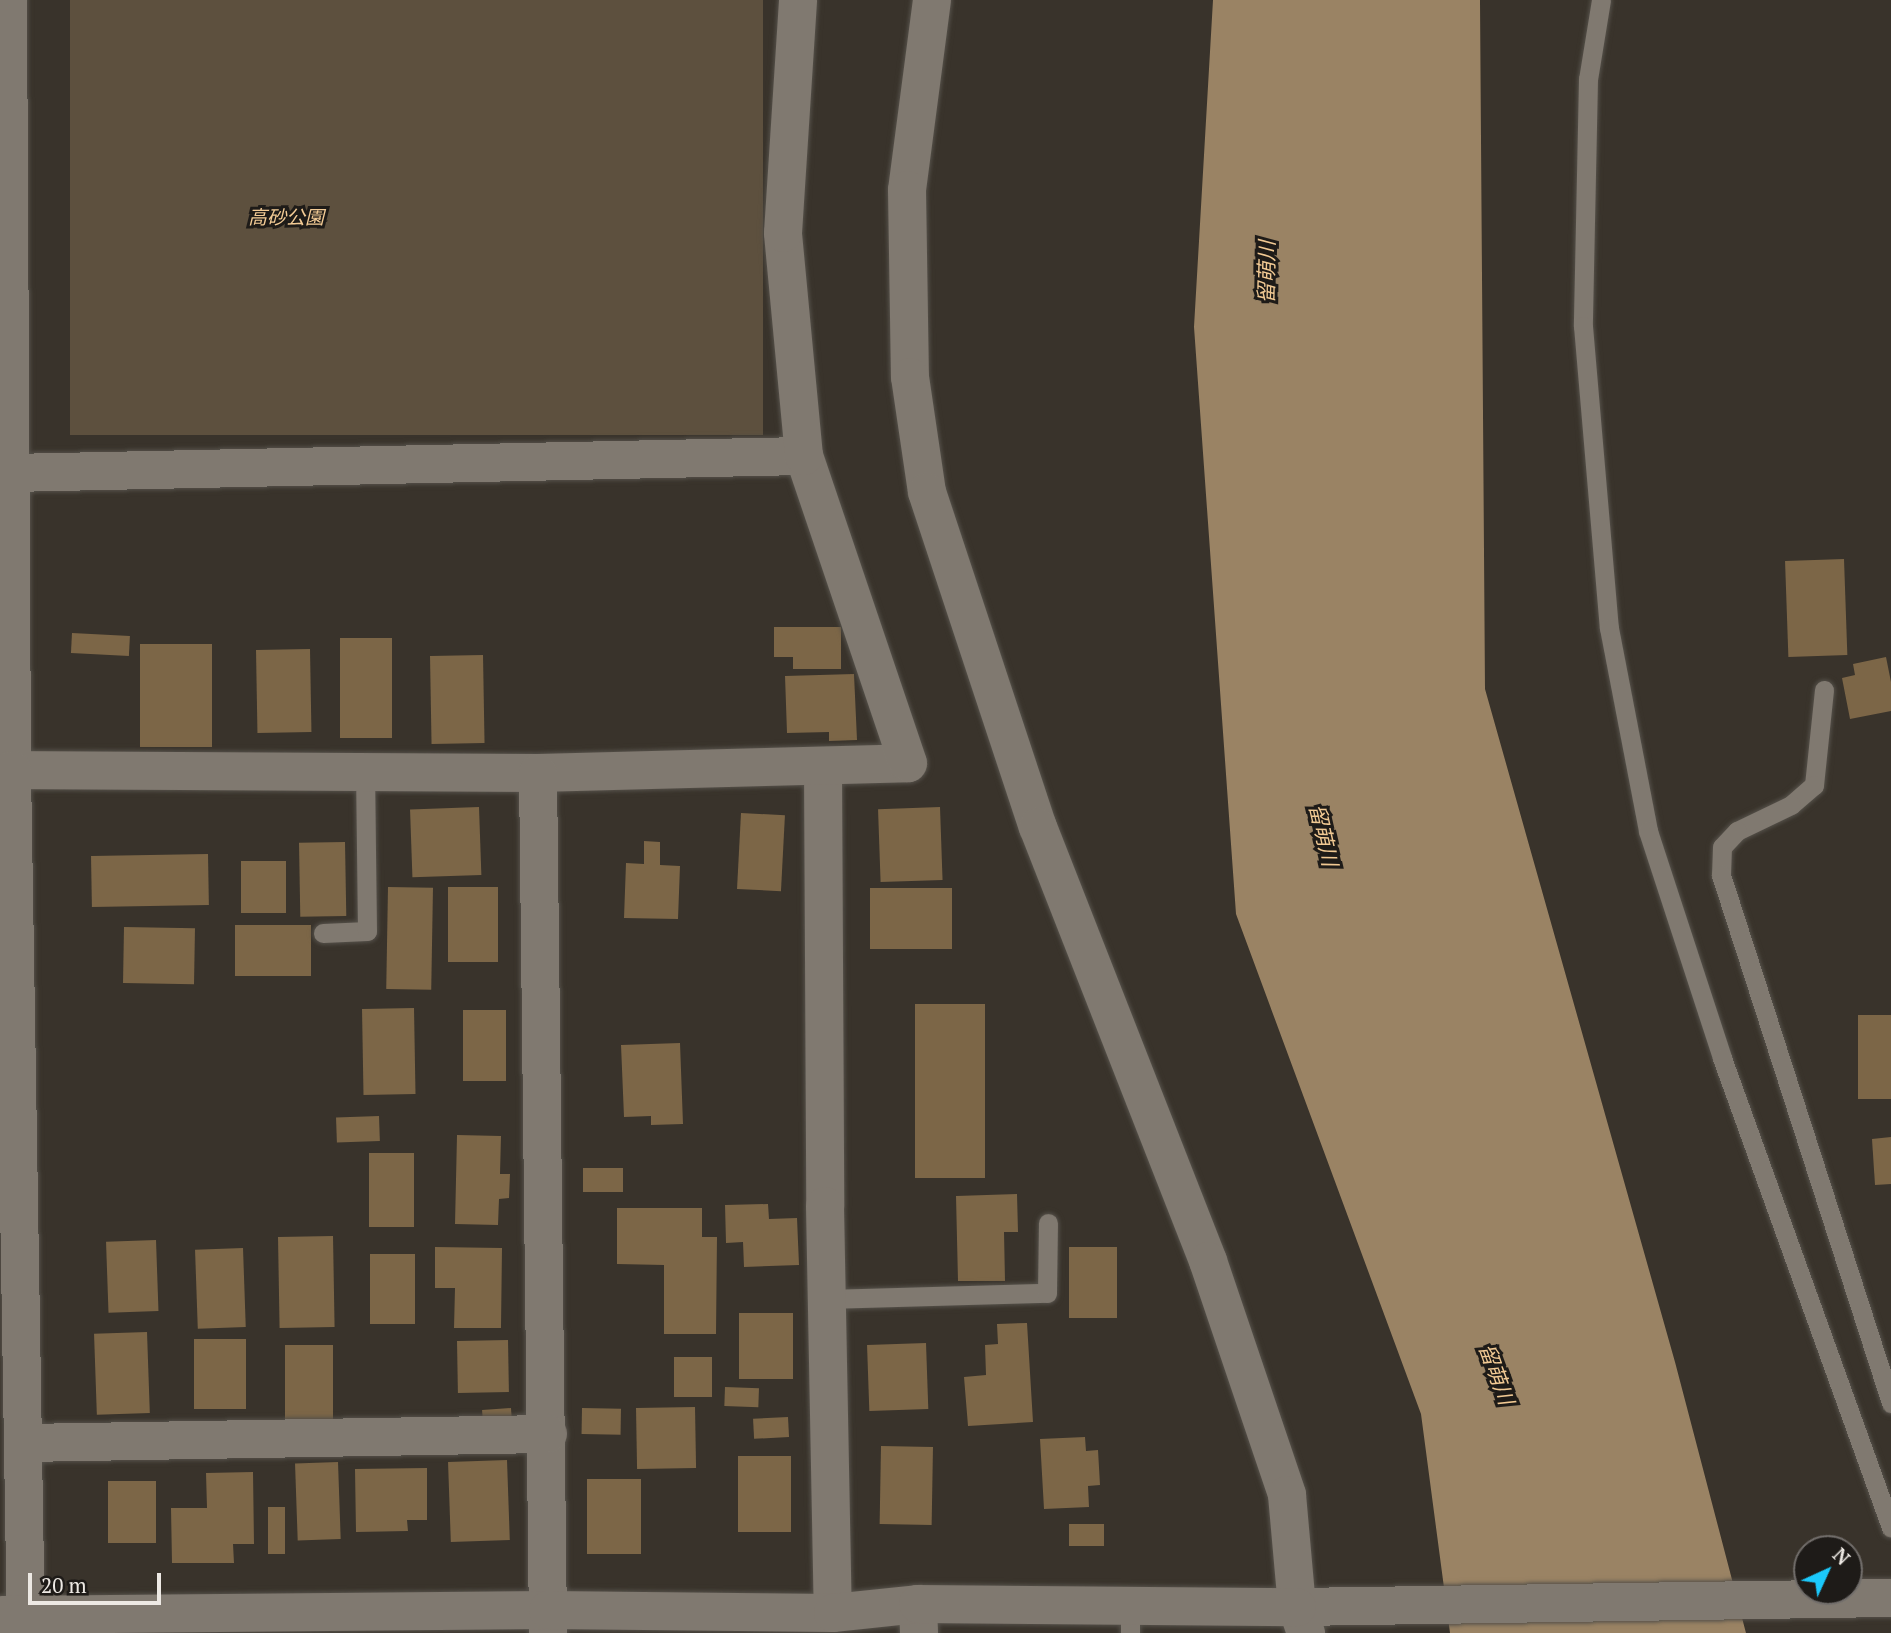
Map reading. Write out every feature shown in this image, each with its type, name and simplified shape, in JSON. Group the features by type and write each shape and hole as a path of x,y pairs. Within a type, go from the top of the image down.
{"street":[{"path":"6,770 538,773 823,768 908,763 804,456 783,233 797,0"},
{"path":"932,0 907,190 910,377 927,492 1038,827 1208,1261 1287,1495 1310,1615"},
{"path":"5,20 3,194 11,473 6,770 24,1443 18,1621 548,1622 833,1613 919,1619 1130,1619 1891,1598"},
{"path":"11,473 804,456"},
{"path":"823,768 827,1299 833,1613"},
{"path":"538,773 548,1434 548,1622"},
{"path":"24,1443 548,1434"}],"lane":[{"path":"1601,0 1588,79 1583,326 1609,628 1648,831 1722,1058 1891,1528"},
{"path":"1824,690 1814,785 1791,805 1737,831 1722,847 1721,875 1891,1403"},
{"path":"323,933 367,931 365,772"},
{"path":"827,1299 1047,1293 1048,1223"}],"green space":[{"name":"高砂公園","path":"70,0 763,0 763,435 70,435"}],"water":[{"name":"留萌川","path":"1213,0 1480,0 1485,689 1675,1362 1746,1633 1450,1633 1421,1414 1236,914 1194,327"}],"building":[{"path":"1844,559 1847,655 1788,657 1785,561"},
{"path":"774,627 841,627 841,669 793,669 793,657 774,657"},
{"path":"72,633 130,636 129,656 71,653"},
{"path":"340,638 392,638 392,738 340,738"},
{"path":"140,644 212,644 212,747 140,747"},
{"path":"310,649 311,732 257,733 256,650"},
{"path":"483,655 485,743 432,744 430,656"},
{"path":"1886,657 1891,682 1891,711 1850,719 1842,678 1855,675 1853,664"},
{"path":"854,674 857,740 829,741 829,732 787,733 785,676"},
{"path":"479,807 481,875 412,877 410,809"},
{"path":"940,807 943,880 881,882 878,809"},
{"path":"741,813 785,815 781,891 737,889"},
{"path":"644,841 660,842 660,865 680,866 678,919 624,918 626,863 644,864"},
{"path":"345,842 346,916 300,917 299,843"},
{"path":"208,854 209,905 92,907 91,856"},
{"path":"241,861 286,861 286,913 241,913"},
{"path":"388,887 433,888 431,990 386,989"},
{"path":"448,887 498,887 498,962 448,962"},
{"path":"870,888 952,888 952,949 870,949"},
{"path":"235,925 311,925 311,976 235,976"},
{"path":"124,927 195,928 194,984 123,983"},
{"path":"915,1004 985,1004 985,1178 915,1178"},
{"path":"414,1008 416,1094 364,1095 362,1009"},
{"path":"463,1010 506,1010 506,1081 463,1081"},
{"path":"1858,1015 1891,1015 1891,1099 1858,1099"},
{"path":"680,1043 683,1124 651,1125 651,1116 624,1117 621,1045"},
{"path":"379,1116 380,1141 337,1142 336,1118"},
{"path":"457,1135 501,1136 500,1174 510,1174 509,1198 499,1199 498,1225 455,1224"},
{"path":"1891,1137 1891,1184 1875,1185 1872,1139"},
{"path":"369,1153 414,1153 414,1227 369,1227"},
{"path":"583,1168 623,1168 623,1192 583,1192"},
{"path":"1017,1194 1018,1232 1004,1232 1005,1281 958,1281 956,1196"},
{"path":"768,1204 769,1219 797,1218 799,1265 744,1267 743,1242 726,1243 725,1205"},
{"path":"617,1208 702,1208 702,1237 717,1237 716,1334 664,1334 664,1265 617,1264"},
{"path":"333,1236 335,1327 280,1328 278,1237"},
{"path":"156,1240 158,1311 109,1313 106,1242"},
{"path":"435,1247 502,1248 501,1328 454,1328 455,1288 435,1288"},
{"path":"1069,1247 1117,1247 1117,1318 1069,1318"},
{"path":"243,1248 246,1327 198,1329 195,1250"},
{"path":"370,1254 415,1254 415,1324 370,1324"},
{"path":"739,1313 793,1313 793,1379 739,1379"},
{"path":"1027,1323 1033,1422 968,1426 964,1377 986,1375 985,1345 998,1344 997,1324"},
{"path":"147,1332 150,1413 97,1415 94,1334"},
{"path":"194,1339 246,1339 246,1409 194,1409"},
{"path":"508,1340 509,1392 458,1393 457,1341"},
{"path":"926,1343 928,1409 869,1411 867,1345"},
{"path":"285,1345 333,1345 333,1419 285,1419"},
{"path":"674,1357 712,1357 712,1397 674,1397"},
{"path":"725,1387 759,1388 758,1407 724,1406"},
{"path":"695,1407 696,1468 637,1469 636,1408"},
{"path":"511,1408 512,1424 483,1426 482,1410"},
{"path":"582,1408 621,1409 621,1435 582,1434"},
{"path":"788,1417 789,1437 754,1439 753,1419"},
{"path":"1085,1437 1086,1451 1098,1450 1100,1485 1088,1486 1089,1507 1044,1509 1040,1439"},
{"path":"881,1446 933,1447 932,1525 880,1524"},
{"path":"738,1456 791,1456 791,1532 738,1532"},
{"path":"507,1460 510,1540 451,1542 448,1462"},
{"path":"338,1462 341,1539 298,1540 295,1464"},
{"path":"427,1468 427,1520 407,1520 408,1531 356,1532 355,1469"},
{"path":"253,1472 254,1544 233,1544 234,1563 172,1563 171,1508 207,1508 206,1473"},
{"path":"587,1479 641,1479 641,1554 587,1554"},
{"path":"108,1481 156,1481 156,1543 108,1543"},
{"path":"268,1507 285,1507 285,1554 268,1554"},
{"path":"1069,1524 1104,1524 1104,1546 1069,1546"}]}
